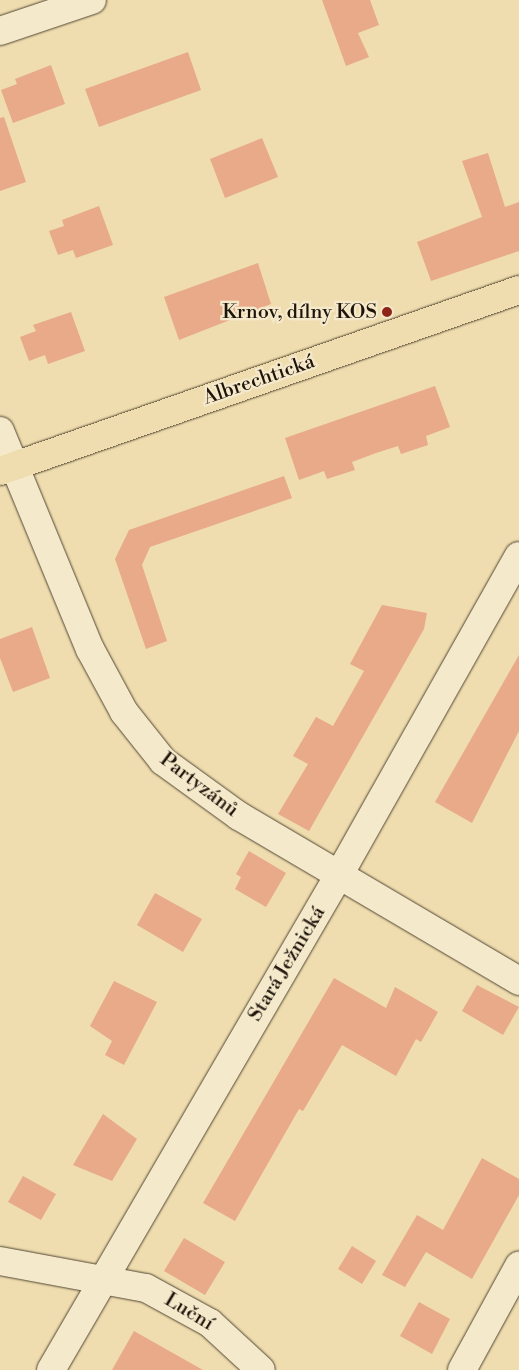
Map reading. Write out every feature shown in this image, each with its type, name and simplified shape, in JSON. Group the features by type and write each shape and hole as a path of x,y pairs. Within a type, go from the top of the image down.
{"main road":[{"name":"Albrechtická","path":"7,469 519,290"}],"street":[{"path":"0,31 92,0"},
{"name":"Partyzánů","path":"0,431 7,469 90,649 143,738 163,761 212,799 519,981"},
{"name":"Stará Ježnická","path":"51,1370 339,875 519,556"},
{"name":"Luční","path":"0,1261 146,1288 194,1314 223,1334 261,1370"},
{"path":"462,1370 519,1266"}],"building":[{"path":"322,0 370,0 379,25 358,33 369,57 346,66"},
{"path":"188,52 201,90 99,127 85,89"},
{"path":"51,65 65,104 13,123 1,90 17,84 15,79"},
{"path":"4,117 26,182 0,191 0,118"},
{"path":"262,138 278,177 225,198 210,159"},
{"path":"488,153 505,207 519,202 519,251 431,281 417,242 482,217 462,161"},
{"path":"99,206 113,245 76,258 73,250 58,255 49,231 64,226 62,220"},
{"path":"258,263 271,304 179,340 164,297"},
{"path":"71,312 85,351 48,364 45,355 29,361 20,337 36,331 33,325"},
{"path":"435,386 450,427 426,436 428,445 401,454 398,446 352,462 355,470 327,479 324,471 299,480 285,438"},
{"path":"284,476 292,498 150,547 142,565 167,641 146,649 115,559 129,530"},
{"path":"382,605 427,613 424,629 309,831 278,814 308,764 293,756 316,717 333,726 364,671 350,664"},
{"path":"32,627 50,678 13,692 0,658 0,639"},
{"path":"519,655 519,731 472,823 435,802"},
{"path":"249,851 286,873 266,907 235,889 241,877 236,874"},
{"path":"155,893 202,919 183,952 137,925"},
{"path":"334,978 386,1008 395,987 438,1012 421,1042 416,1039 396,1076 342,1045 303,1111 299,1109 235,1221 203,1203"},
{"path":"114,981 157,1002 124,1065 105,1055 112,1041 90,1026"},
{"path":"477,985 519,1007 503,1035 462,1011"},
{"path":"103,1114 137,1139 112,1181 73,1165"},
{"path":"482,1158 519,1179 519,1195 472,1279 426,1252 405,1287 382,1275 417,1215 443,1230"},
{"path":"23,1176 56,1194 41,1220 8,1202"},
{"path":"184,1238 225,1262 205,1295 164,1271"},
{"path":"352,1246 376,1261 362,1284 338,1269"},
{"path":"419,1302 450,1319 432,1354 400,1336"},
{"path":"134,1331 203,1370 112,1370"}],"place":[{"name":"Krnov, dílny KOS","path":"387,312"}]}
